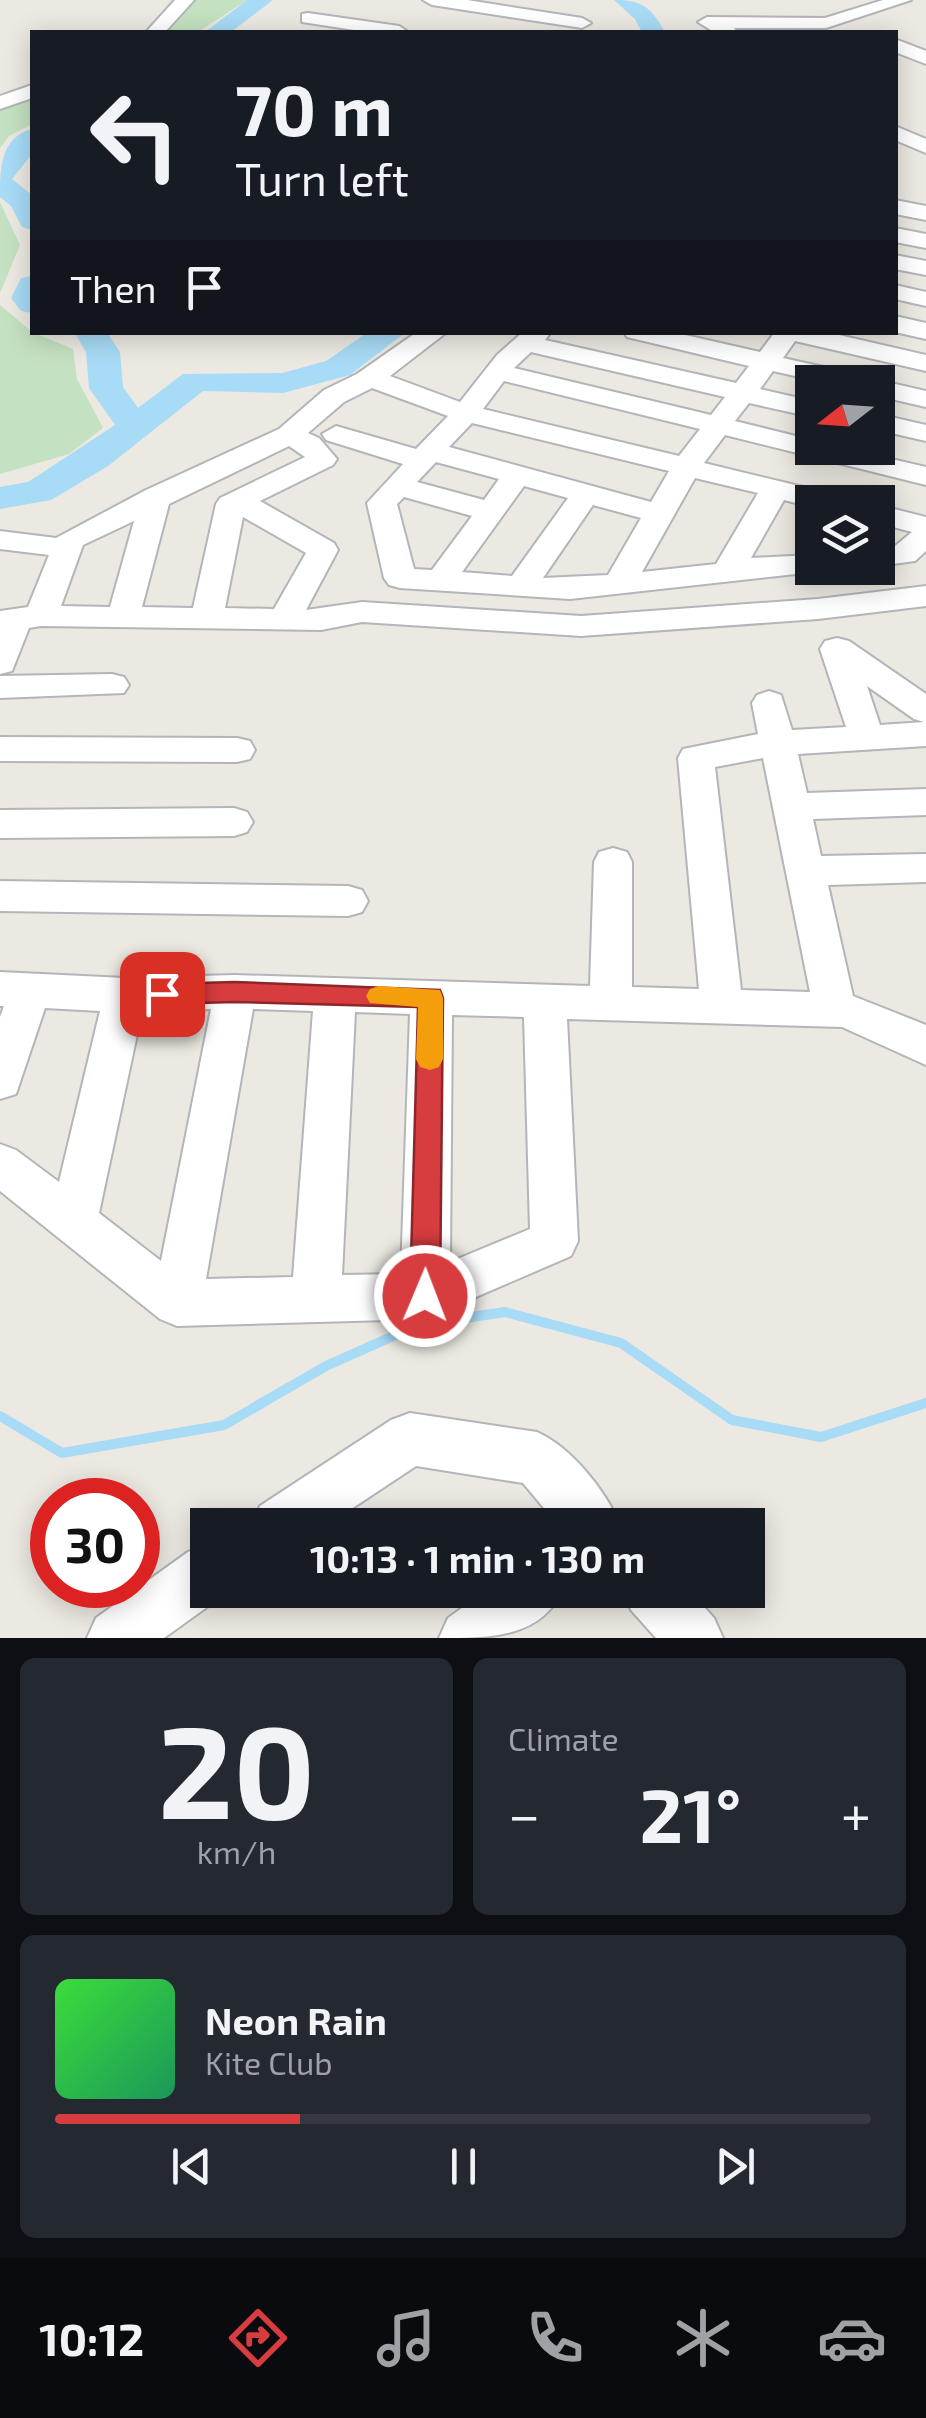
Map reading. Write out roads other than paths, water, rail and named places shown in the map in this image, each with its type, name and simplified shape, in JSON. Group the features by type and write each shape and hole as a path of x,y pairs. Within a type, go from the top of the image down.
{"street":[{"path":"156,30 185,0"},
{"path":"291,30 336,0"},
{"path":"432,0 538,4 586,28"},
{"path":"562,0 586,28"},
{"path":"724,30 707,22 835,21 902,0"},
{"path":"308,18 386,30"},
{"path":"835,21 859,30"},
{"path":"898,48 921,66"},
{"path":"0,103 30,91"},
{"path":"898,208 926,213"},
{"path":"898,236 926,241"},
{"path":"898,263 926,268"},
{"path":"898,293 926,299"},
{"path":"898,325 926,331"},
{"path":"371,390 432,335"},
{"path":"649,335 795,369"},
{"path":"619,584 686,467 787,335"},
{"path":"802,335 926,363"},
{"path":"795,405 532,338 382,503 400,578 570,589 795,566"},
{"path":"498,372 926,476"},
{"path":"371,390 460,419 795,494"},
{"path":"0,662 19,618 70,540 288,436 334,396 371,390 403,393 460,419"},
{"path":"895,392 926,399"},
{"path":"334,396 403,393"},
{"path":"895,426 926,433"},
{"path":"336,434 516,475 659,514"},
{"path":"207,618 232,504 323,459 309,444 288,436"},
{"path":"441,580 516,475"},
{"path":"398,486 489,511"},
{"path":"775,489 730,568 795,565"},
{"path":"522,586 584,495"},
{"path":"123,617 156,496"},
{"path":"237,501 324,550 285,620"},
{"path":"895,518 926,526"},
{"path":"895,555 904,554 926,535"},
{"path":"0,540 66,548"},
{"path":"19,618 285,620 338,619 362,612 581,626 818,609 926,596"},
{"path":"867,737 837,649 926,712"},
{"path":"0,687 112,685"},
{"path":"769,704 835,1010"},
{"path":"722,1007 696,758 778,744 926,734"},
{"path":"0,748 237,750"},
{"path":"791,807 926,802"},
{"path":"0,824 234,822"},
{"path":"610,1003 613,862"},
{"path":"805,870 926,868"},
{"path":"0,896 348,901"},
{"path":"0,1081 15,990 125,995 235,992 835,1010 902,1032 926,1047"},
{"path":"177,1303 235,992"},
{"path":"73,1222 125,995"},
{"path":"316,1299 335,995"},
{"path":"425,1296 431,998"},
{"path":"0,1164 177,1303 425,1296 554,1240 545,1001"},
{"path":"305,1508 410,1439 537,1459 579,1508"},
{"path":"116,1638 190,1585"},
{"path":"468,1638 510,1608"},
{"path":"667,1608 694,1638"}],"waterway":[{"path":"219,30 262,0"},
{"path":"625,0 644,15 652,30"},
{"path":"0,176 30,139"},
{"path":"0,183 24,202 30,216"},
{"path":"30,290 30,302"},
{"path":"92,335 103,352 106,388 134,426"},
{"path":"0,498 38,492 95,458 195,381 283,383 338,368 386,335"},
{"path":"0,1416 62,1453 224,1425 326,1366 418,1325 505,1312 621,1343 732,1420 821,1437 926,1403"}]}
